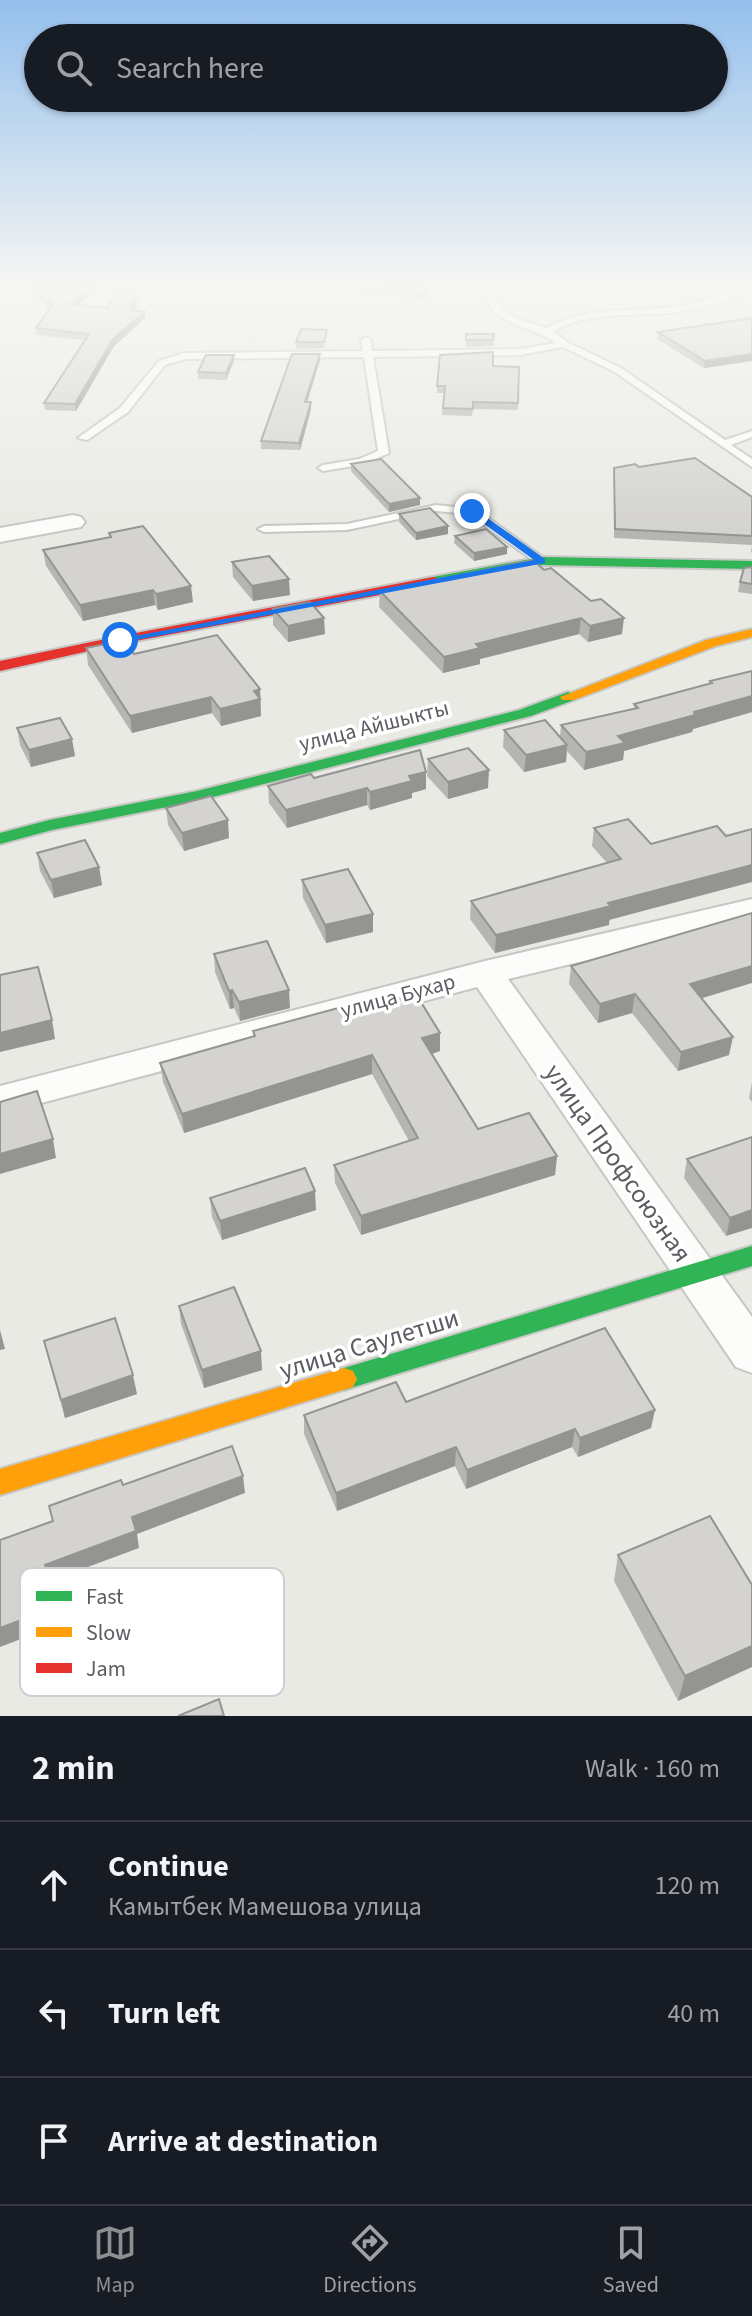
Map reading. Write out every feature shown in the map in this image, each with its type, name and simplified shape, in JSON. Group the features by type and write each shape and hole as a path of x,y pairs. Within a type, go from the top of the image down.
{"street":[{"path":"0,535 73,522"},
{"path":"0,666 120,640 542,561 752,565"},
{"name":"улица Айшыкты","path":"0,839 49,825 197,796 525,713 711,643 752,633"},
{"name":"улица Бухар","path":"0,1100 485,973 752,910"},
{"name":"улица Профсоюзная","path":"485,973 752,1353"},
{"name":"улица Саулетши","path":"0,1482 752,1256"}],"lane":[{"path":"83,438 124,410 158,368"},
{"path":"323,468 361,462 384,453 370,368"},
{"path":"614,368 752,464"},
{"path":"723,444 752,434"},
{"path":"264,529 347,527 436,508 472,511 542,561"}],"building":[{"path":"67,368 96,368 75,404 44,403"},
{"path":"200,368 228,368 226,373 198,372"},
{"path":"287,368 316,368 305,402 311,402 299,443 261,441"},
{"path":"439,368 519,368 518,403 473,402 473,409 443,408 445,386 437,386"},
{"path":"695,458 752,497 752,536 615,529 614,468"},
{"path":"381,459 420,498 389,504 351,464"},
{"path":"430,508 448,526 416,533 399,514"},
{"path":"143,526 191,586 156,594 153,590 80,605 43,550 111,537 109,533"},
{"path":"486,529 507,547 474,553 455,536"},
{"path":"269,556 289,579 252,586 232,562"},
{"path":"533,560 544,570 551,568 591,601 601,599 624,618 590,626 581,618 476,644 480,648 444,657 380,591"},
{"path":"752,567 752,584 740,582 744,568"},
{"path":"310,602 324,618 288,626 273,609"},
{"path":"217,635 260,689 254,691 260,699 220,709 211,697 130,716 86,648 125,640 134,654"},
{"path":"752,671 752,696 618,736 625,743 586,752 561,725 638,708 634,704"},
{"path":"60,718 72,739 29,750 17,728"},
{"path":"545,720 567,745 526,755 504,730"},
{"path":"468,748 489,770 448,782 428,759"},
{"path":"420,750 426,772 409,776 412,781 370,792 367,788 286,810 268,786 311,774 314,778"},
{"path":"211,796 228,820 182,833 166,808"},
{"path":"628,819 651,844 717,826 726,836 752,829 752,865 496,935 471,901 621,859 594,828"},
{"path":"85,840 99,867 51,880 37,853"},
{"path":"348,869 373,914 325,925 302,880"},
{"path":"752,913 752,966 690,984 733,1037 681,1052 635,994 600,1004 571,966"},
{"path":"267,941 289,990 239,1002 232,990 229,991 214,954"},
{"path":"38,967 52,1020 0,1033 0,975"},
{"path":"416,994 440,1033 422,1038 478,1129 529,1113 557,1156 361,1216 334,1165 418,1138 372,1055 182,1114 160,1063 255,1036 253,1031 342,1007 345,1014"},
{"path":"37,1091 53,1139 0,1154 0,1102"},
{"path":"752,1137 752,1210 730,1218 687,1159"},
{"path":"305,1168 315,1191 220,1221 210,1198"},
{"path":"234,1287 261,1351 202,1370 179,1306"},
{"path":"115,1318 133,1375 61,1400 44,1341"},
{"path":"605,1328 655,1410 580,1438 575,1429 467,1470 456,1447 336,1493 304,1415 396,1382 406,1402"},
{"path":"232,1446 243,1476 132,1517 136,1531 45,1565 46,1568 20,1568 20,1620 0,1628 0,1540 53,1521 49,1506 121,1480 123,1485"},
{"path":"710,1516 752,1585 752,1646 685,1676 618,1555"},
{"path":"219,1699 224,1716 178,1716"}],"traffic: fast":[{"path":"433,581 542,561 752,565"},
{"path":"0,839 49,825 197,796 525,713 568,697"},
{"path":"344,1379 752,1256"}],"traffic: slow":[{"path":"568,697 711,643 752,633"},
{"path":"0,1482 344,1379"}],"traffic: jam":[{"path":"0,666 433,581"}],"route":[{"path":"120,640 542,561 472,511"}]}
